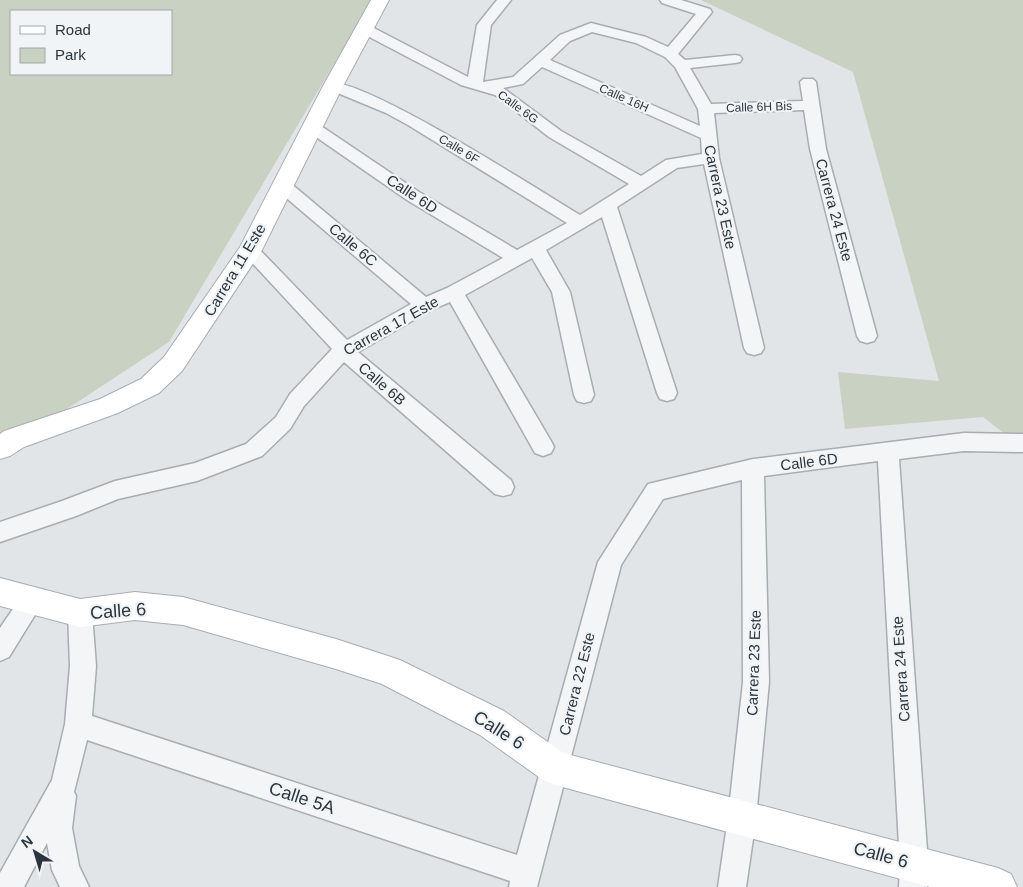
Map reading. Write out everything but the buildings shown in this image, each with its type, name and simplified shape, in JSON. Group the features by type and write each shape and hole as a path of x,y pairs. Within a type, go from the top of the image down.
{"street":[{"name":"Carrera 11 Este","path":"0,448 14,439 109,406 150,386 173,364 250,250 363,28 380,0"},
{"path":"504,0 484,25 480,85 518,81 565,38 591,27 641,40 676,60 735,59"},
{"path":"667,0 705,12 676,60"},
{"name":"Calle 6G","path":"363,28 466,82 500,92 555,134 642,184"},
{"name":"Carrera 23 Este","path":"676,60 706,108 707,135 711,158 754,348"},
{"name":"Calle 16H","path":"540,61 707,135"},
{"name":"Carrera 24 Este","path":"808,82 818,149 867,336"},
{"name":"Calle 6F","path":"333,86 392,110 414,122 580,223"},
{"name":"Calle 6H Bis","path":"706,108 812,105"},
{"name":"Calle 6D","path":"312,127 413,196 516,257"},
{"name":"Carrera 17 Este","path":"0,532 68,510 115,490 198,472 254,450 283,423 297,400 345,350 424,305 454,293 535,246 580,223 672,164 711,158"},
{"name":"Calle 6C","path":"283,186 424,305"},
{"path":"607,204 667,393"},
{"path":"535,246 561,292 584,394"},
{"name":"Calle 6B","path":"250,250 367,372 504,487"},
{"path":"454,293 543,447"},
{"name":"Calle 6D","path":"656,491 753,468 964,442 1023,443"},
{"name":"Carrera 24 Este","path":"888,452 913,876"},
{"name":"Carrera 23 Este","path":"732,887 742,818 756,682 753,468"},
{"name":"Carrera 22 Este","path":"524,879 610,562 656,491"},
{"name":"Calle 6","path":"0,592 80,614 135,606 183,611 354,660 390,671 492,724 555,768 742,818 913,876 998,887"},
{"path":"0,649 31,602"},
{"path":"75,887 66,870 58,828 64,784 78,724 84,666 80,614"},
{"name":"Calle 5A","path":"78,724 524,879"},
{"path":"8,887 64,784"}],"green space":[{"path":"0,0 372,0 169,342 0,453"},
{"path":"701,0 1023,0 1023,448 983,417 845,429 838,372 939,381 853,72"}]}
